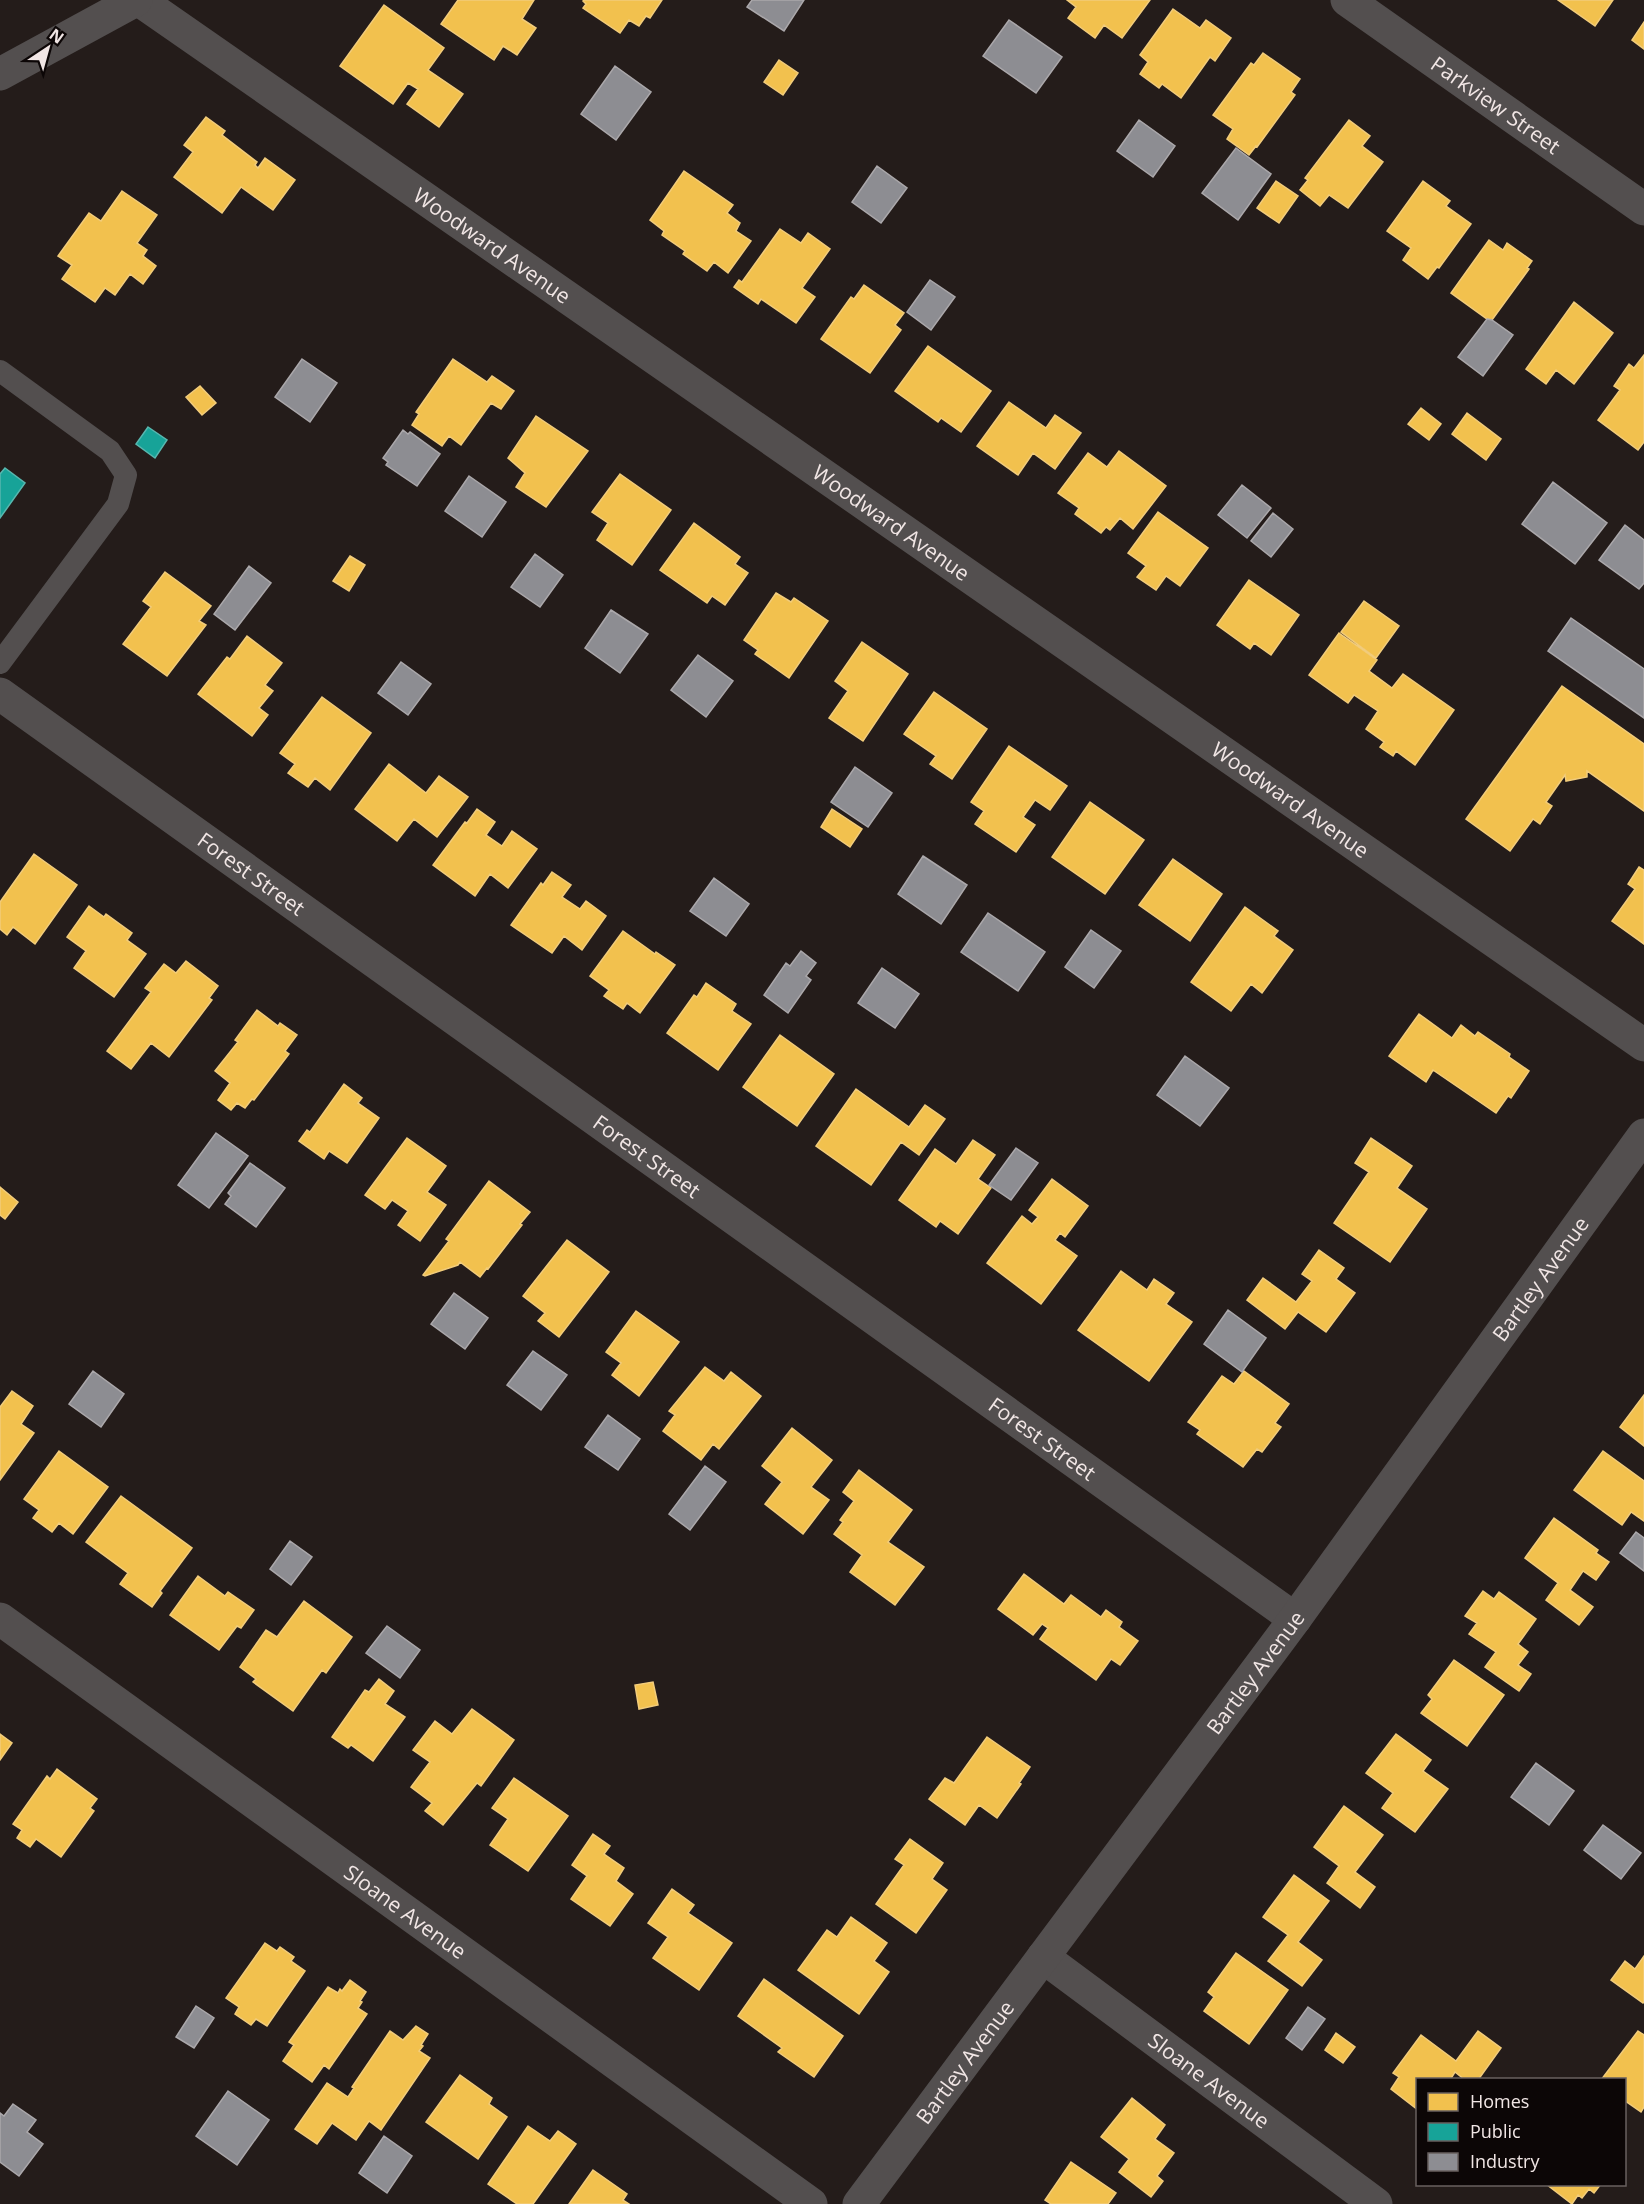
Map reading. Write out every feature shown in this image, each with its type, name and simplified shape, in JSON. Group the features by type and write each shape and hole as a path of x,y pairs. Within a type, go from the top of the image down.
{"street":[{"path":"0,74 137,0"},
{"name":"Woodward Avenue","path":"137,0 1644,1045"},
{"name":"Parkview Street","path":"1347,0 1644,209"},
{"name":"Forest Street","path":"0,694 1295,1619"},
{"name":"Bartley Avenue","path":"860,2204 1295,1619 1644,1135"},
{"name":"Sloane Avenue","path":"0,1619 811,2204"},
{"name":"Sloane Avenue","path":"1043,1957 1376,2204"}],"lane":[{"path":"0,371 110,451 126,475 118,504 0,663"}],"building: Homes":[{"path":"458,0 534,0 522,19 536,28 517,55 503,46 494,60 441,24"},
{"path":"584,0 662,0 650,18 646,16 639,26 629,20 620,33 583,8 586,4"},
{"path":"1067,0 1150,0 1122,38 1104,25 1095,38 1068,18 1076,7"},
{"path":"1558,0 1613,0 1595,26"},
{"path":"384,5 444,48 428,70 463,94 439,127 407,104 418,89 408,83 393,104 340,66"},
{"path":"1173,9 1200,28 1206,20 1231,38 1215,61 1210,57 1181,98 1162,84 1159,88 1140,74 1148,62 1140,55"},
{"path":"1644,22 1644,49 1632,40"},
{"path":"1263,53 1300,79 1291,92 1295,95 1249,155 1227,139 1233,129 1213,115 1251,63 1254,65"},
{"path":"779,60 798,73 783,95 764,82"},
{"path":"206,117 225,131 222,135 257,162 255,165 258,168 265,158 295,180 273,210 241,187 222,213 174,177 193,152 184,145"},
{"path":"1349,120 1370,136 1362,146 1383,162 1348,208 1329,195 1320,206 1300,190 1308,180 1305,178"},
{"path":"684,171 733,205 727,213 740,223 736,231 751,241 728,273 714,262 707,271 683,254 685,251 662,235 664,231 650,220"},
{"path":"1276,181 1298,196 1279,223 1257,208"},
{"path":"1423,181 1450,201 1446,206 1471,224 1439,268 1437,267 1428,279 1403,260 1411,248 1387,231"},
{"path":"122,191 157,215 137,243 147,250 143,256 156,266 143,284 130,274 115,295 105,288 95,302 62,279 72,265 58,256 89,213 101,221"},
{"path":"780,229 801,243 808,233 830,249 802,288 815,297 796,323 761,299 758,304 734,287 739,280 742,282"},
{"path":"1489,240 1503,250 1507,243 1532,261 1527,268 1529,269 1492,320 1487,319 1451,293"},
{"path":"864,285 904,313 895,325 901,330 870,373 821,339 851,297 854,299"},
{"path":"1574,302 1613,333 1574,384 1556,370 1546,384 1526,369"},
{"path":"928,346 991,391 961,432 941,418 938,422 895,391"},
{"path":"1644,355 1644,442 1638,450 1598,420 1620,390 1614,386 1629,364 1634,368"},
{"path":"453,359 487,382 492,376 514,391 501,409 491,403 461,445 449,436 442,446 412,425 419,414 416,412"},
{"path":"200,386 216,403 202,415 186,397"},
{"path":"1009,402 1046,428 1055,415 1081,433 1055,469 1033,453 1018,475 977,446"},
{"path":"1421,408 1441,424 1429,440 1408,424"},
{"path":"1467,413 1501,439 1486,460 1452,434"},
{"path":"536,416 588,451 546,507 516,487 525,473 508,458"},
{"path":"1119,451 1166,486 1133,529 1120,518 1110,530 1106,527 1101,533 1075,514 1079,508 1058,493 1088,453 1107,467"},
{"path":"620,474 671,510 632,565 597,540 608,523 592,512"},
{"path":"1158,512 1208,548 1180,586 1166,576 1156,590 1137,577 1146,566 1128,553"},
{"path":"694,523 740,557 735,564 748,573 725,605 712,596 707,603 660,570"},
{"path":"350,556 365,565 349,591 333,581"},
{"path":"165,572 211,606 199,621 206,625 167,676 123,644 151,607 143,601"},
{"path":"1249,580 1299,615 1271,655 1254,643 1250,649 1217,625"},
{"path":"776,593 791,602 794,598 828,621 789,678 755,654 758,650 744,640"},
{"path":"1364,601 1399,626 1376,658 1341,632"},
{"path":"1339,633 1377,660 1369,671 1392,688 1403,674 1454,710 1415,765 1396,751 1393,756 1380,747 1384,742 1366,729 1378,711 1354,695 1348,703 1309,675"},
{"path":"247,636 282,663 265,685 273,691 259,708 268,715 252,736 198,694 227,657 230,659"},
{"path":"862,642 908,674 863,741 829,718 848,691 835,681"},
{"path":"1562,686 1644,744 1644,811 1587,771 1587,777 1566,781 1565,775 1546,802 1552,806 1540,824 1533,819 1510,851 1466,819"},
{"path":"934,692 987,729 952,779 930,764 936,756 904,734"},
{"path":"322,697 371,733 330,790 315,778 308,787 288,773 295,764 280,753"},
{"path":"1009,746 1067,786 1050,810 1035,800 1023,817 1035,825 1016,852 975,824 984,811 971,802"},
{"path":"389,764 426,793 439,776 468,797 437,837 414,819 397,841 355,809"},
{"path":"1090,802 1144,840 1105,894 1052,857"},
{"path":"477,809 495,822 486,835 502,846 512,831 537,849 508,888 490,874 475,896 433,865"},
{"path":"832,809 862,829 850,847 821,827"},
{"path":"34,854 77,885 35,944 13,927 7,935 0,929 0,902"},
{"path":"1173,859 1222,894 1190,941 1139,905"},
{"path":"1639,867 1644,870 1644,944 1612,921 1635,889 1628,884"},
{"path":"552,872 571,885 562,897 580,909 586,901 606,916 582,950 564,936 552,953 511,925 541,883 543,885"},
{"path":"89,906 104,917 106,914 132,933 127,940 146,954 114,997 74,968 86,951 67,937"},
{"path":"1245,907 1278,931 1274,936 1293,950 1262,993 1251,984 1231,1011 1191,982"},
{"path":"623,931 675,965 640,1013 627,1003 623,1009 604,996 609,990 590,976"},
{"path":"186,961 218,986 209,998 212,1000 169,1057 151,1043 131,1069 107,1051 151,992 145,988 164,964 176,973"},
{"path":"706,983 736,1004 732,1011 751,1024 718,1070 667,1033 694,995 697,997"},
{"path":"257,1010 278,1026 280,1023 297,1035 285,1051 289,1054 254,1100 252,1099 245,1108 237,1103 231,1110 218,1100 230,1083 215,1071 238,1042 235,1040"},
{"path":"1419,1014 1452,1038 1461,1025 1475,1036 1478,1032 1510,1054 1509,1057 1529,1071 1511,1098 1508,1096 1496,1113 1433,1070 1426,1082 1389,1056"},
{"path":"780,1035 834,1074 797,1126 743,1087"},
{"path":"344,1084 362,1098 358,1103 379,1118 347,1163 329,1151 324,1159 299,1141 307,1130 310,1132"},
{"path":"856,1089 909,1127 925,1105 945,1119 919,1155 901,1142 871,1185 816,1146"},
{"path":"407,1138 446,1166 427,1192 446,1205 420,1241 398,1225 408,1211 392,1200 385,1209 365,1195"},
{"path":"1371,1138 1412,1166 1397,1188 1427,1209 1390,1262 1334,1223 1369,1172 1355,1163"},
{"path":"973,1140 995,1155 978,1179 991,1188 958,1234 940,1221 936,1227 899,1200 935,1149 956,1164"},
{"path":"1052,1179 1088,1206 1065,1237 1060,1233 1055,1240 1077,1256 1041,1304 987,1263 1022,1216 1032,1224 1038,1217 1029,1210"},
{"path":"489,1181 530,1212 520,1224 522,1225 480,1277 460,1262 458,1265 423,1275 449,1241 446,1239"},
{"path":"0,1187 18,1202 5,1219 0,1215"},
{"path":"567,1240 609,1272 559,1337 538,1321 545,1313 523,1296"},
{"path":"1319,1250 1344,1268 1336,1279 1355,1293 1326,1332 1298,1312 1285,1329 1247,1300 1263,1278 1296,1302 1312,1281 1302,1274"},
{"path":"1121,1271 1147,1290 1154,1279 1174,1293 1166,1304 1192,1322 1149,1381 1078,1330"},
{"path":"636,1311 679,1342 639,1396 612,1375 621,1363 606,1352"},
{"path":"705,1367 724,1381 731,1372 761,1396 719,1449 713,1444 701,1460 663,1431 675,1415 669,1411"},
{"path":"1244,1371 1289,1404 1275,1423 1281,1427 1262,1452 1257,1449 1243,1467 1197,1434 1200,1430 1188,1422 1222,1376 1234,1384"},
{"path":"12,1391 33,1406 21,1424 34,1433 0,1480 0,1407"},
{"path":"1644,1395 1644,1446 1620,1427"},
{"path":"792,1428 832,1460 811,1487 829,1500 803,1534 765,1504 782,1482 762,1466"},
{"path":"59,1451 108,1487 73,1534 59,1523 52,1532 33,1518 39,1510 24,1499"},
{"path":"1603,1451 1644,1481 1644,1521 1631,1512 1622,1525 1574,1490"},
{"path":"859,1470 912,1510 888,1542 924,1567 895,1605 850,1572 862,1555 834,1534 843,1522 840,1520 854,1501 843,1492"},
{"path":"121,1496 192,1548 160,1591 162,1593 152,1607 120,1584 128,1573 86,1542"},
{"path":"1554,1518 1598,1550 1596,1553 1609,1562 1596,1580 1583,1571 1570,1590 1593,1607 1579,1625 1546,1600 1558,1583 1525,1558"},
{"path":"1024,1574 1064,1604 1071,1595 1101,1617 1106,1610 1122,1622 1119,1627 1138,1641 1120,1665 1111,1659 1096,1680 1040,1639 1048,1628 1042,1624 1033,1635 998,1609"},
{"path":"198,1576 225,1596 228,1592 254,1610 241,1628 237,1626 219,1650 170,1615"},
{"path":"1483,1591 1494,1599 1499,1592 1536,1619 1518,1644 1528,1652 1518,1665 1531,1674 1519,1691 1485,1667 1496,1652 1469,1634 1477,1623 1465,1616"},
{"path":"304,1601 352,1637 326,1673 322,1670 293,1711 253,1682 256,1679 240,1667 266,1630 277,1637"},
{"path":"1454,1660 1504,1695 1467,1746 1421,1713 1432,1699 1428,1695"},
{"path":"379,1679 394,1691 385,1704 405,1717 373,1761 351,1745 348,1748 332,1737 365,1690 369,1692"},
{"path":"653,1682 658,1705 639,1709 635,1685"},
{"path":"472,1709 514,1740 481,1786 477,1783 443,1825 425,1811 432,1803 411,1787 430,1762 413,1750 435,1721 452,1734"},
{"path":"0,1734 12,1743 0,1760"},
{"path":"1396,1734 1431,1760 1423,1771 1448,1789 1415,1832 1382,1808 1393,1793 1366,1773"},
{"path":"987,1737 1030,1767 997,1818 979,1805 965,1825 929,1799 945,1778 954,1783"},
{"path":"57,1769 97,1799 90,1808 94,1811 61,1857 36,1839 30,1847 17,1838 22,1830 13,1824 47,1776 50,1779"},
{"path":"514,1778 568,1816 528,1871 490,1845 508,1819 492,1808"},
{"path":"1344,1806 1383,1835 1355,1872 1375,1887 1360,1908 1327,1883 1339,1866 1314,1847"},
{"path":"593,1834 610,1846 604,1854 624,1868 616,1881 633,1894 610,1926 571,1899 587,1876 572,1865"},
{"path":"910,1839 943,1863 932,1879 947,1890 916,1933 876,1904 904,1865 895,1859"},
{"path":"1294,1875 1329,1901 1298,1942 1322,1960 1302,1986 1268,1961 1288,1935 1263,1917"},
{"path":"672,1889 694,1905 688,1913 732,1943 699,1990 653,1958 668,1937 648,1923"},
{"path":"851,1917 887,1943 874,1961 889,1972 859,2014 798,1970 827,1930 837,1937"},
{"path":"265,1943 277,1951 280,1947 294,1957 291,1961 305,1971 267,2026 256,2019 251,2025 235,2014 239,2007 226,1998"},
{"path":"1236,1953 1288,1990 1249,2044 1204,2011 1214,1997 1208,1992"},
{"path":"1644,1956 1643,2003 1611,1980 1625,1961 1635,1969"},
{"path":"764,1979 843,2036 814,2077 778,2052 782,2048 738,2016"},
{"path":"350,1980 366,1992 358,2008 367,2014 329,2069 324,2065 312,2082 283,2061 294,2045 289,2042 328,1987 338,1993"},
{"path":"416,2026 428,2034 419,2051 430,2058 381,2130 369,2121 356,2140 332,2123 317,2144 295,2129 327,2083 348,2097 354,2088 352,2087 390,2031 403,2040"},
{"path":"1478,2031 1501,2048 1479,2078 1462,2078 1455,2072 1451,2078 1416,2078 1416,2108 1391,2089 1399,2077 1393,2073 1421,2035 1456,2061"},
{"path":"1638,2031 1644,2035 1644,2107 1641,2112 1626,2101 1626,2078 1603,2078"},
{"path":"1336,2033 1355,2047 1343,2063 1325,2050"},
{"path":"460,2075 492,2098 489,2104 507,2117 478,2159 426,2122"},
{"path":"1132,2098 1165,2125 1155,2139 1174,2153 1157,2176 1163,2181 1151,2197 1119,2172 1129,2159 1101,2137"},
{"path":"528,2126 550,2141 558,2131 576,2144 533,2204 517,2204 488,2184"},
{"path":"1071,2162 1116,2193 1108,2204 1051,2204 1045,2200"},
{"path":"593,2170 627,2194 623,2200 629,2204 569,2204"},
{"path":"1549,2186 1599,2186 1594,2193 1589,2189 1582,2198 1578,2195 1572,2204"}],"building: Public":[{"path":"148,427 167,440 155,458 136,444"},
{"path":"5,468 25,483 0,518 0,474"}],"building: Industry":[{"path":"752,0 804,0 784,31 747,7"},
{"path":"1009,20 1062,57 1036,93 983,56"},
{"path":"615,66 651,92 616,140 581,114"},
{"path":"1139,120 1175,146 1153,177 1117,151"},
{"path":"1236,148 1271,174 1238,220 1202,193"},
{"path":"877,166 907,188 881,223 852,202"},
{"path":"930,280 955,297 931,330 907,312"},
{"path":"1487,319 1513,335 1483,376 1458,357"},
{"path":"302,359 337,383 310,422 275,397"},
{"path":"403,430 408,434 410,432 440,454 417,486 386,465 388,462 383,458"},
{"path":"469,476 506,502 482,537 445,511"},
{"path":"1553,482 1607,523 1575,564 1522,524"},
{"path":"1242,485 1271,508 1247,538 1218,515"},
{"path":"1273,513 1293,529 1271,557 1251,541"},
{"path":"1625,525 1644,540 1644,583 1639,589 1599,560"},
{"path":"535,554 563,575 540,607 511,587"},
{"path":"249,566 271,583 235,630 214,614"},
{"path":"611,610 648,634 620,673 585,648"},
{"path":"1571,618 1644,669 1644,718 1548,651"},
{"path":"698,655 733,681 706,717 671,690"},
{"path":"401,662 431,684 408,715 378,693"},
{"path":"855,767 892,793 868,827 831,802"},
{"path":"923,856 967,885 941,924 898,894"},
{"path":"714,878 749,904 726,936 690,911"},
{"path":"988,913 1045,952 1018,991 961,952"},
{"path":"1091,930 1121,951 1094,988 1065,967"},
{"path":"801,951 816,963 806,976 811,980 788,1013 764,995 786,963 790,966"},
{"path":"882,968 919,994 895,1028 858,1003"},
{"path":"1185,1056 1229,1088 1200,1126 1157,1095"},
{"path":"216,1133 248,1156 209,1208 178,1185"},
{"path":"1016,1148 1038,1163 1011,1200 989,1185"},
{"path":"250,1163 285,1188 256,1227 225,1204 231,1196 228,1193"},
{"path":"454,1293 488,1318 465,1349 431,1324"},
{"path":"1228,1310 1266,1338 1242,1372 1204,1344"},
{"path":"533,1351 567,1375 541,1410 507,1385"},
{"path":"93,1371 124,1394 101,1427 69,1404"},
{"path":"608,1415 640,1439 618,1470 585,1447"},
{"path":"705,1466 726,1482 690,1530 669,1514"},
{"path":"1636,1532 1644,1538 1644,1571 1620,1553"},
{"path":"290,1541 312,1557 291,1585 270,1569"},
{"path":"387,1626 420,1650 400,1678 366,1653"},
{"path":"1536,1763 1574,1791 1549,1825 1511,1797"},
{"path":"1603,1825 1641,1853 1621,1879 1584,1850"},
{"path":"196,2006 214,2018 194,2048 176,2037"},
{"path":"1308,2007 1325,2019 1302,2050 1286,2038"},
{"path":"228,2091 269,2120 237,2165 196,2136"},
{"path":"13,2104 36,2120 27,2132 43,2144 19,2176 0,2162 0,2113 4,2116"},
{"path":"384,2136 412,2156 387,2193 359,2173"}]}
